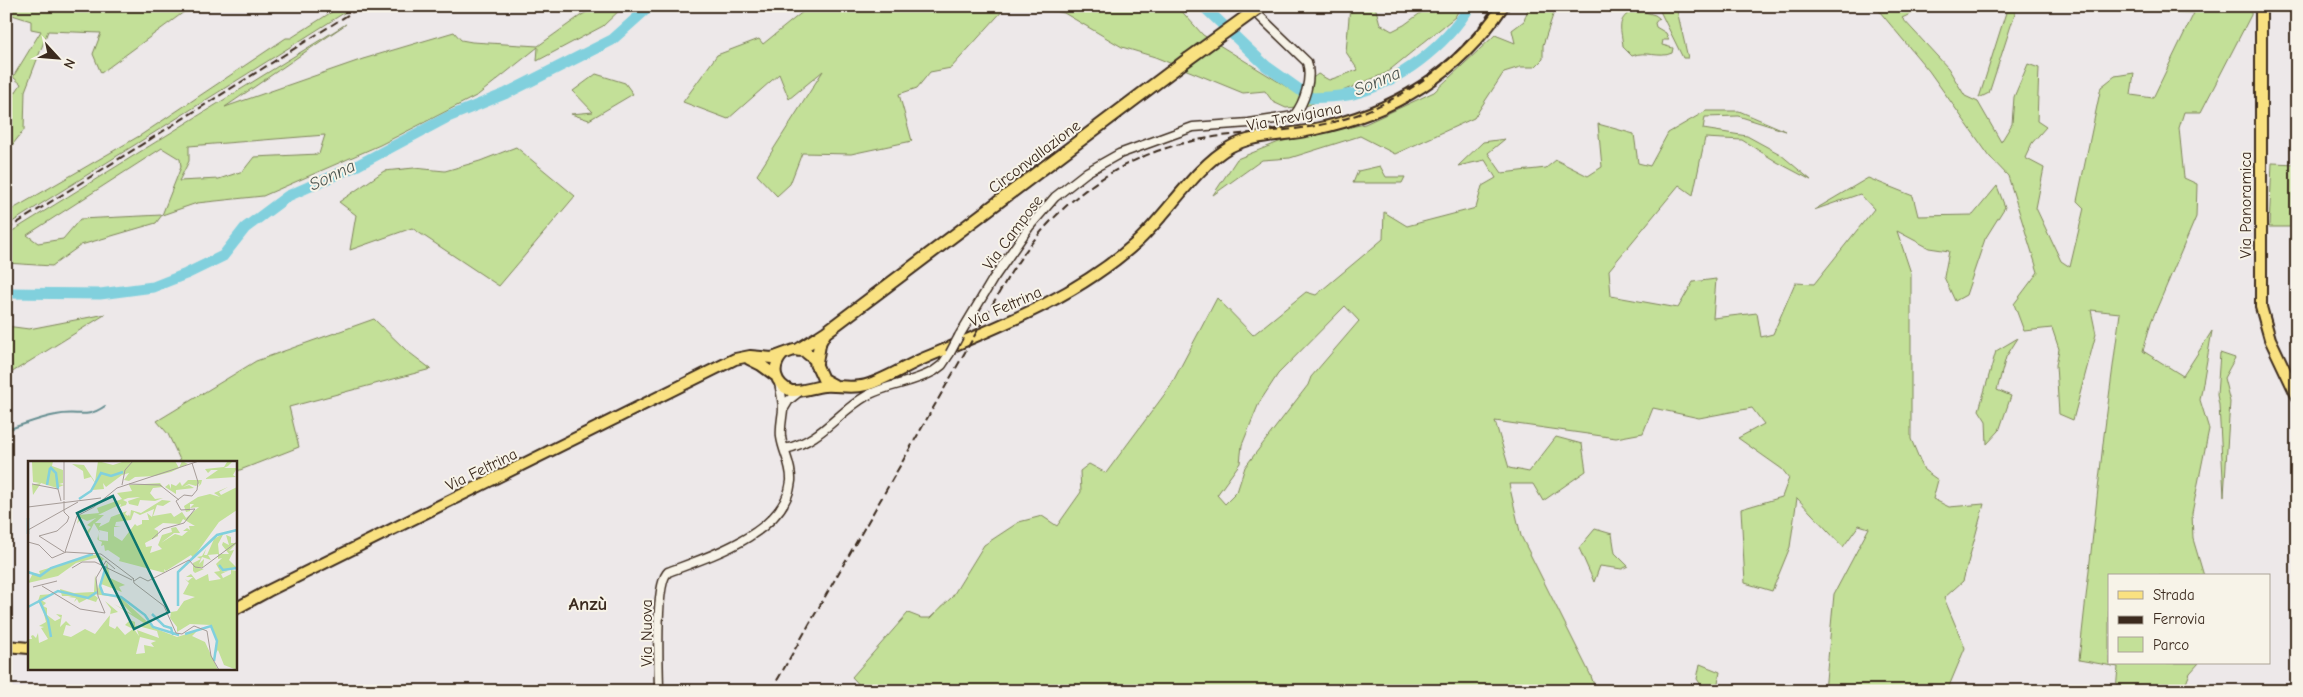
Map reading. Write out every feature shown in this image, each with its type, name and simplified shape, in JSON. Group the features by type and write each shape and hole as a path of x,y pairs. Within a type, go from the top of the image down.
{"highway":[{"name":"Circonvallazione","path":"798,350 826,332 1261,6"},
{"path":"817,367 820,342 826,332"}],"main road":[{"name":"Via Trevigiana","path":"1167,211 1211,162 1235,145 1258,138 1309,131 1343,123 1377,112 1410,94 1455,62 1484,32 1503,6"},
{"name":"Via Panoramica","path":"2261,6 2261,308 2270,339 2297,396"},
{"name":"Via Feltrina","path":"802,391 834,385 852,387 871,383 1071,292 1096,276 1126,252 1167,211"},
{"name":"Via Feltrina","path":"236,608 715,368 740,358 750,356 772,358 798,350"},
{"path":"798,350 810,354 823,379 834,385"},
{"path":"778,380 776,364 783,354"},
{"path":"740,358 751,360 761,365 791,391 802,391 814,382 817,367"},
{"path":"6,646 28,648"}],"street":[{"name":"Via Campose","path":"784,449 800,446 815,437 851,406 870,394 934,372 942,365 993,279 1029,227 1056,197 1087,172 1118,154 1193,127 1250,123 1294,116 1302,106 1309,73 1307,62 1249,6"},
{"path":"778,380 783,412 780,432 784,449"},
{"path":"783,412 789,400 802,391"},
{"name":"Via Nuova","path":"660,691 659,600 664,576 668,572 728,548 772,518 785,502 790,486 790,469 784,449"}],"green space":[{"path":"6,6 151,6 151,8 188,9 101,73 93,54 101,33 48,31 25,91 24,130 6,153 6,107 21,84 13,77 41,31 31,29 31,21 6,13"},
{"path":"341,6 355,6 6,226 6,213 141,135 286,38 291,38"},
{"path":"597,6 624,6 603,26 537,61 538,47 478,95 380,145 263,196 197,203 162,215 156,223 81,245 52,266 6,263 6,235 346,24 225,107 363,59 454,32 461,40 472,42 538,46","holes":["325,135 319,154 254,157 243,171 219,179 179,181 189,161 189,146","162,148 180,159 181,167 162,215 80,219 63,239 38,243 27,235"]},
{"path":"810,6 1031,6 1005,8 951,68 930,72 917,88 899,94 912,141 851,154 802,153 790,184 777,196 757,175 823,71 789,99 779,74 728,119 683,102 717,55 759,39 763,44"},
{"path":"1031,6 1177,6 1203,35 1295,92 1318,74 1329,80 1358,70 1346,52 1350,6 1375,6 1380,24 1392,31 1404,25 1430,6 1461,6 1455,17 1386,73 1306,106 1286,108 1273,102 1265,91 1243,93 1155,57 1122,47 1064,13"},
{"path":"1529,6 1556,6 1543,45 1543,59 1535,67 1520,67 1504,72 1474,118 1395,154 1360,136 1290,158 1262,160 1213,195 1237,159 1279,142 1365,124 1434,92 1495,35 1515,43 1512,30 1524,21"},
{"path":"1647,6 1676,6 1688,58 1683,58 1660,11"},
{"path":"1875,6 1927,6 1902,18 1948,68 1965,96 1978,102 2001,142 2012,124 2014,97 2028,64 2039,68 2037,121 2046,127 2032,143 2025,158 2044,168 2036,208 2061,261 2070,267 2084,208 2077,201 2101,87 2115,76 2134,73 2131,95 2153,98 2194,13 2161,12 2161,6 2252,6 2251,15 2201,112 2184,112 2179,128 2184,178 2197,184 2196,217 2151,322 2143,351 2183,376 2212,331 2200,400 2209,429 2192,513 2193,539 2203,574 2108,574 2108,664 2198,664 2190,673 2183,691 2116,691 2118,667 2079,660 2104,435 2120,313 2091,310 2096,334 2073,420 2059,414 2056,365 2059,349 2052,328 2024,331 2014,304 2038,272 2008,176 1990,157 1929,71"},
{"path":"2008,6 2017,7 1989,93 1979,98"},
{"path":"1635,9 1659,18 1655,23 1656,27 1666,33 1669,40 1663,40 1662,45 1673,48 1672,53 1667,55 1637,54 1632,56 1623,47 1622,21 1628,13"},
{"path":"596,74 625,83 633,94 589,120 571,114 593,112 573,91"},
{"path":"1706,111 1739,111 1786,131 1738,116 1705,117 1703,129 1747,136 1780,154 1811,180 1742,140 1705,138 1693,195 1679,185 1609,270 1611,296 1678,308 1693,282 1716,279 1713,318 1757,313 1761,337 1773,334 1795,283 1814,284 1874,209 1860,194 1814,210 1868,178 1913,196 1918,216 1973,215 1997,186 2005,207 1985,239 1966,295 1955,301 1944,277 1949,251 1929,248 1897,231 1911,273 1911,439 1924,470 1938,480 1933,499 1949,507 1984,504 1963,581 1944,598 1965,648 1947,691 1825,691 1834,594 1869,528 1859,525 1843,547 1797,498 1790,547 1772,591 1745,583 1741,509 1782,497 1789,478 1782,469 1738,438 1764,424 1752,408 1699,418 1653,408 1643,433 1616,438 1495,421 1509,468 1529,472 1556,437 1582,444 1586,471 1543,501 1533,484 1509,484 1521,536 1591,676 1596,691 1349,691 1306,687 1299,691 865,691 852,677 908,613 921,618 930,618 952,597 984,545 1019,522 1042,516 1057,526 1081,492 1080,471 1089,464 1106,473 1170,387 1217,298 1253,335 1306,292 1316,295 1383,239 1384,212 1407,226 1476,208 1482,186 1496,178 1485,160 1458,166 1483,142 1505,139 1488,153 1502,173 1546,168 1556,160 1588,176 1602,167 1598,124 1634,134 1638,163 1650,166 1668,133","holes":["1345,306 1359,321 1311,377 1308,385 1245,467 1237,492 1225,504 1217,495 1240,463 1242,445 1259,403 1278,374"]},
{"path":"516,147 575,196 499,286 412,228 350,250 356,215 339,202 384,171 414,168 445,171 480,161"},
{"path":"2272,163 2297,164 2295,227 2269,227"},
{"path":"1380,166 1386,177 1405,177 1402,183 1353,183 1358,171"},
{"path":"106,314 6,376 6,326 29,329"},
{"path":"374,319 406,350 431,369 289,407 299,447 236,472 236,461 181,461 168,434 157,421 256,361"},
{"path":"2018,338 2006,357 1997,390 2011,396 1999,431 1987,444 1986,421 1979,410 1996,351"},
{"path":"2220,353 2235,358 2224,378 2230,402 2224,496 2217,395"},
{"path":"1595,529 1612,534 1615,553 1628,566 1622,569 1600,566 1594,582 1579,548"},
{"path":"1700,664 1720,672 1717,688 1704,689 1697,679"}],"waterway":[{"name":"Sonna","path":"6,293 100,294 153,287 186,274 223,256 245,228 288,196 358,165 448,117 507,93 612,40 650,6"},
{"name":"Sonna","path":"1203,6 1266,66 1311,98 1353,94 1387,81 1404,72 1434,49 1460,21 1470,6"},
{"path":"6,430 56,415 92,413 105,406"}],"railway":[{"path":"6,230 362,6"},
{"path":"771,691 1007,279 1042,230 1063,209 1085,190 1110,174 1136,160 1163,149 1206,138 1302,128 1331,123 1359,114 1386,102 1411,88 1435,71 1477,30 1494,6"}],"district":[{"name":"Anzù","path":"588,603"}]}
